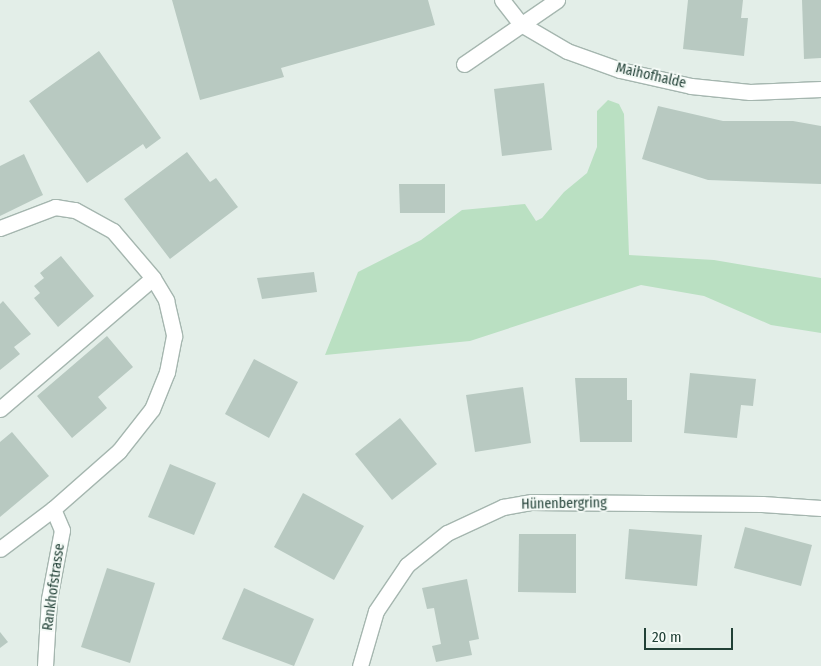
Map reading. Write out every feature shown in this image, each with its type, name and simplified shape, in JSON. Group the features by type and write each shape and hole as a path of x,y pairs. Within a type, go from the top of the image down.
{"street":[{"name":"Maihofhalde","path":"502,0 521,24 567,51 620,70 691,86 750,92 821,89"},
{"path":"464,64 557,0"},
{"path":"0,228 55,207 75,210 114,231 153,278 166,300 174,336 167,372 152,409 119,451 53,509 0,549"},
{"path":"0,409 153,278"},
{"name":"Hünenbergring","path":"360,666 376,611 408,565 447,533 503,506 532,502 762,504 821,508"},
{"name":"Rankhofstrasse","path":"45,666 49,599 62,530 53,509"}],"green space":[{"path":"608,100 619,104 624,114 629,255 714,260 821,278 821,333 771,325 704,296 641,285 470,341 325,355 358,272 421,240 462,210 525,204 536,221 542,218 564,192 587,173 597,147 597,111"}],"building":[{"path":"172,0 428,0 435,25 281,68 284,77 200,100"},
{"path":"688,0 743,0 741,18 748,18 744,56 683,49"},
{"path":"802,0 821,0 821,58 804,59"},
{"path":"99,51 161,138 146,149 143,144 87,183 29,101"},
{"path":"544,83 552,150 502,156 494,89"},
{"path":"658,106 723,121 793,121 821,126 821,184 708,180 642,159"},
{"path":"187,152 210,182 216,178 238,207 170,259 124,199"},
{"path":"24,154 43,195 0,216 0,166"},
{"path":"399,184 445,184 445,213 400,213"},
{"path":"61,256 94,296 58,327 34,298 40,293 34,286 44,278 40,273"},
{"path":"314,272 317,292 262,299 257,278"},
{"path":"3,301 31,334 14,347 20,354 0,370 0,304"},
{"path":"107,336 133,367 98,397 107,408 72,438 37,396"},
{"path":"254,359 298,382 269,438 225,414"},
{"path":"690,373 756,379 753,406 741,405 737,438 684,433"},
{"path":"575,378 627,378 627,400 632,400 632,442 580,442"},
{"path":"523,387 531,443 475,452 466,395"},
{"path":"400,418 437,464 392,500 355,454"},
{"path":"12,432 49,476 0,517 0,442"},
{"path":"170,464 216,483 194,535 148,517"},
{"path":"303,493 364,526 334,580 274,547"},
{"path":"745,527 812,545 801,586 734,568"},
{"path":"629,529 702,535 697,586 625,579"},
{"path":"519,534 576,534 576,593 518,592"},
{"path":"107,568 155,583 130,663 81,647"},
{"path":"467,579 479,639 469,641 472,655 436,662 432,646 441,644 434,608 427,609 422,588"},
{"path":"244,588 314,619 294,666 222,639"},
{"path":"0,632 8,642 0,648"}]}
